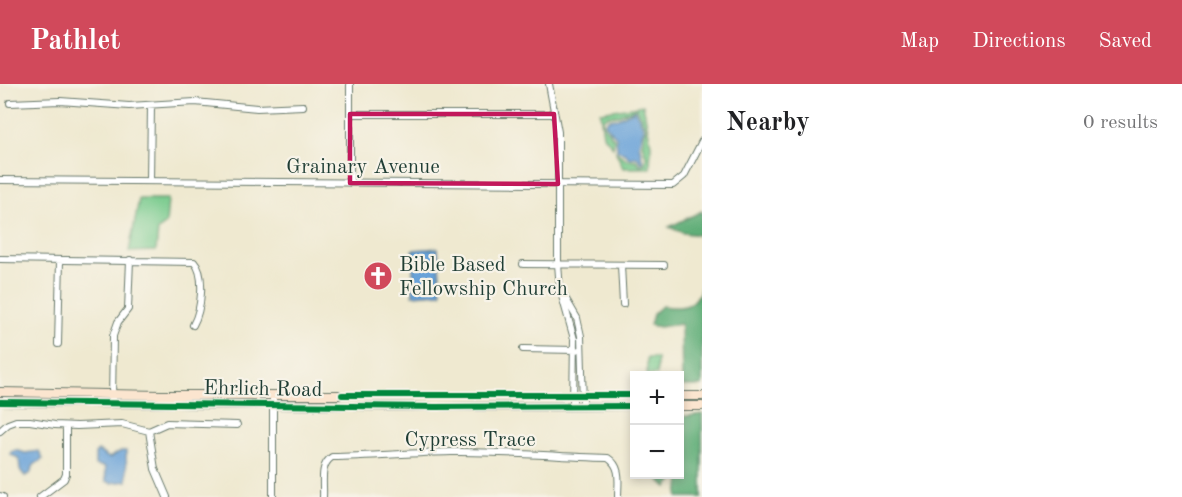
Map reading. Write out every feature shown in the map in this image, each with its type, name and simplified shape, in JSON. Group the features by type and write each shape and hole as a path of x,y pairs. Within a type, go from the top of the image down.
{"main road":[{"name":"Ehrlich Road","path":"0,392 435,407 630,406"},
{"name":"Ehrlich Road","path":"273,400 630,395"},
{"path":"684,396 702,396"},
{"name":"Ehrlich Road","path":"0,402 112,397"},
{"path":"684,406 702,406"}],"street":[{"path":"350,183 351,84"},
{"path":"549,84 558,132 560,289 573,331 578,405"},
{"path":"10,103 48,101 109,106 195,102 257,108 303,106"},
{"path":"150,181 151,105"},
{"path":"350,114 554,114"},
{"name":"Grainary Avenue","path":"0,180 673,185 684,176 702,141"},
{"path":"0,259 194,262 201,274 200,314 193,325"},
{"path":"58,344 60,260"},
{"path":"112,397 113,336 118,322 128,309 130,260"},
{"path":"523,264 664,265"},
{"path":"621,266 623,304"},
{"path":"560,289 577,318 582,350 578,395"},
{"path":"523,349 582,350"},
{"path":"273,400 273,497"},
{"path":"0,431 16,421 66,426 122,424 149,431 167,423 237,425"},
{"path":"40,497 64,479 66,474 66,426"},
{"path":"149,431 155,469 167,497"},
{"name":"Cypress Trace","path":"323,497 324,467 327,460 332,457 503,452 556,457 608,458 615,463 618,470 618,497"}],"highlighted area":[{"path":"350,114 554,114 558,184 350,183"}],"green space":[{"path":"643,105 651,144 650,168 623,168 616,152 628,160 636,160 640,165 645,164 646,156 642,144 646,127 636,108 618,115 607,116 603,119 603,125 614,139 613,147 603,135 600,112"},
{"path":"139,199 168,199 166,224 158,230 156,251 129,252"},
{"path":"702,211 702,238 700,235 683,233 669,227"},
{"path":"702,285 702,386 684,386 681,324 659,327 650,325 653,314 662,306 688,305 699,293"},
{"path":"647,358 657,358 657,371 647,371"},
{"path":"702,414 702,497 678,497 680,479 684,479 684,416"},
{"path":"658,479 674,479 667,487"}],"water":[{"path":"635,110 644,128 639,144 643,162 641,163 637,157 629,158 625,153 617,150 616,137 605,124 608,119 618,118"},
{"path":"438,248 441,293 413,295 413,250"},
{"path":"16,450 25,453 39,451 43,459 34,465 30,474 25,476 20,470 19,458 11,455 11,452"},
{"path":"98,451 109,458 121,451 126,451 127,481 111,483 106,481 105,467 95,465 95,454"}],"cycle path":[{"path":"342,395 630,395"},
{"path":"0,402 435,407 630,406"}],"place":[{"name":"Bible Based Fellowship Church","path":"378,276"}]}
